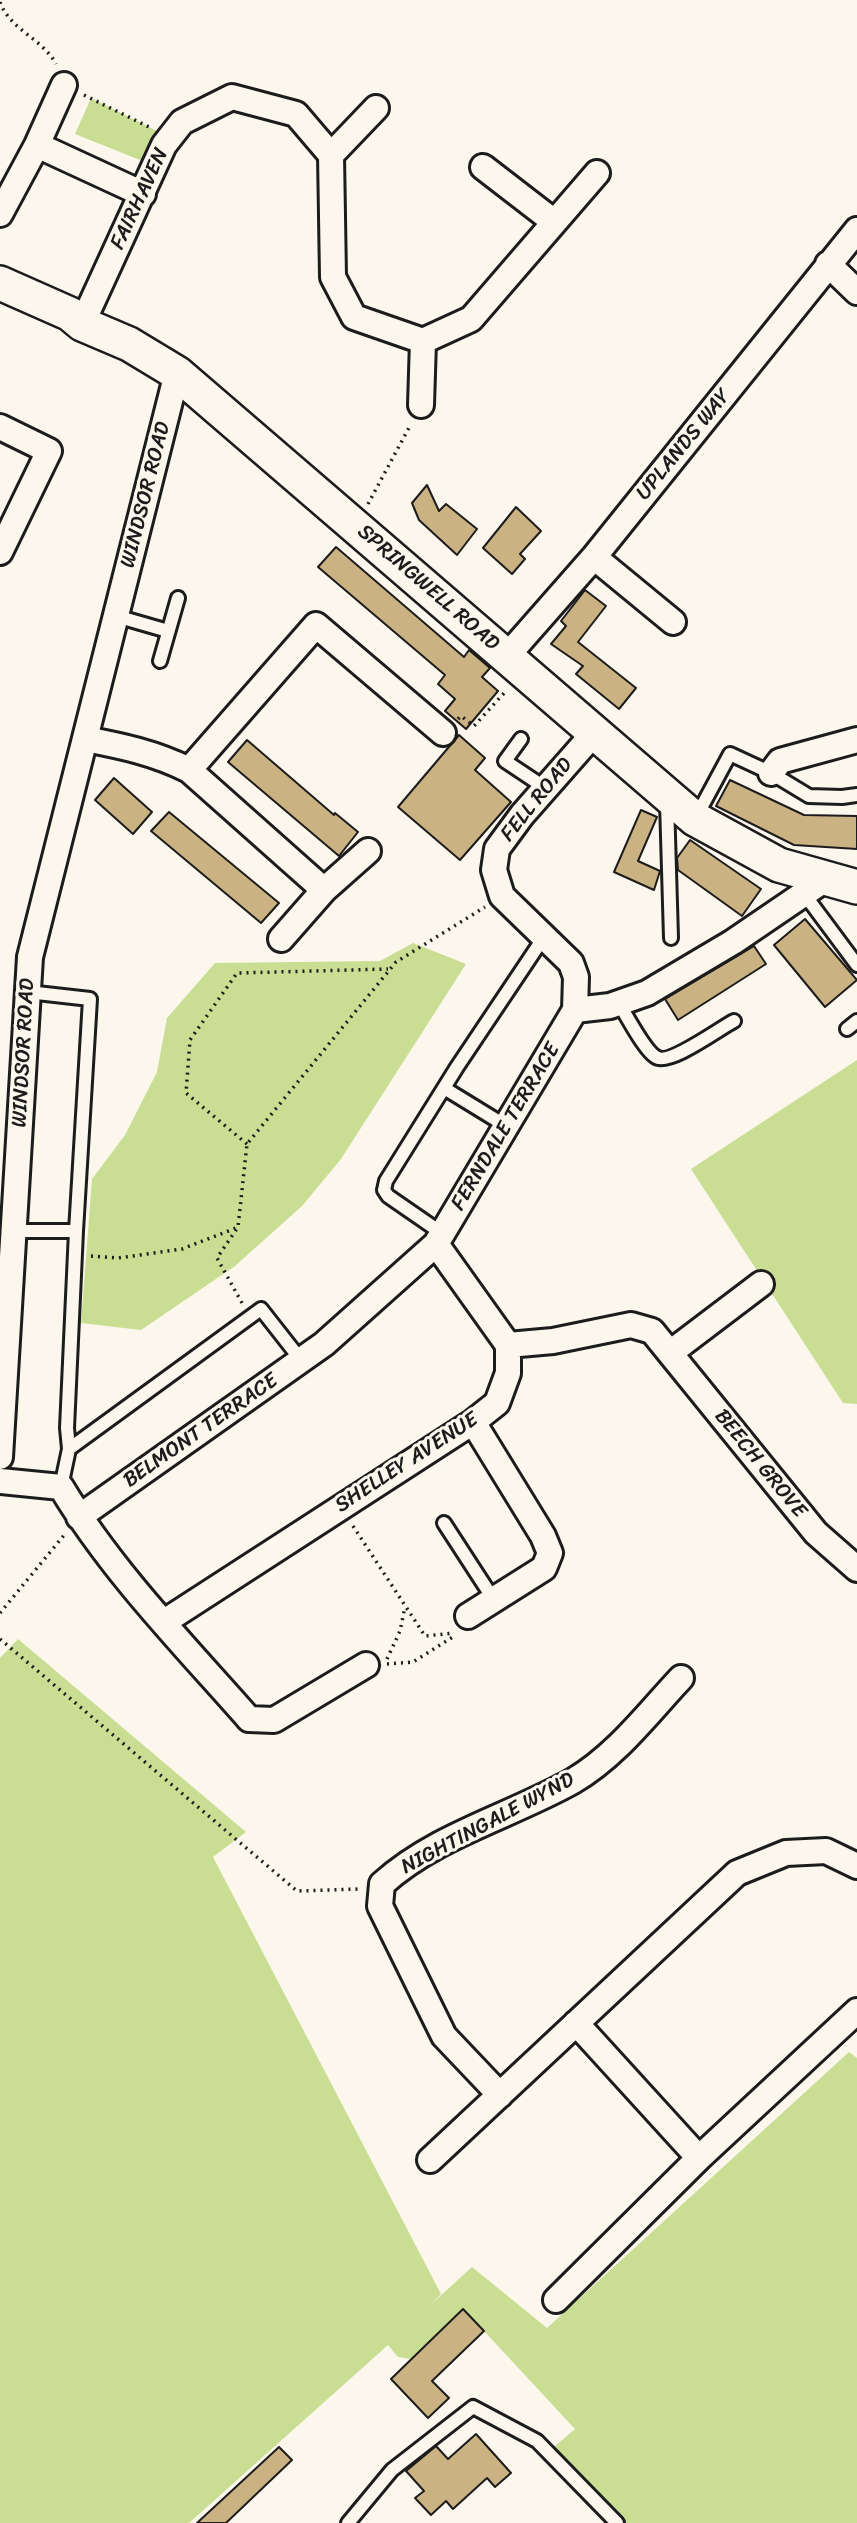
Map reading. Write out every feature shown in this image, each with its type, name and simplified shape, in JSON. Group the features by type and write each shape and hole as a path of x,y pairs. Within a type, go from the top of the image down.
{"main road":[{"name":"SPRINGWELL ROAD","path":"0,283 70,314 82,324 129,344 177,373 695,819 779,865 830,886"}],"street":[{"path":"0,214 37,145 64,85"},
{"name":"FAIRHAVEN","path":"82,324 164,145 182,122 232,97 296,114 331,155"},
{"path":"376,108 331,155 333,277 354,317 423,341 471,319 597,173"},
{"path":"37,145 143,194"},
{"path":"483,167 553,221"},
{"name":"UPLANDS WAY","path":"516,664 594,557 857,230"},
{"path":"828,264 857,292"},
{"path":"421,405 423,341"},
{"name":"WINDSOR ROAD","path":"0,1457 30,957 177,373"},
{"path":"0,427 49,451 0,552"},
{"path":"594,557 673,622"},
{"path":"189,770 316,625 443,733"},
{"name":"FELL ROAD","path":"502,896 494,870 497,849 544,787 595,732"},
{"path":"85,739 139,750 189,770 324,890"},
{"path":"771,773 780,761 857,740"},
{"path":"281,939 324,890 368,850"},
{"path":"502,896 571,963 576,977 575,1010 619,1003 647,993 830,886"},
{"name":"FERNDALE TERRACE","path":"324,1344 439,1239 575,1010"},
{"path":"439,1239 508,1345"},
{"path":"670,1353 761,1284"},
{"name":"BEECH GROVE","path":"508,1345 553,1341 631,1325 652,1331 816,1533 857,1569"},
{"name":"BELMONT TERRACE","path":"79,1517 324,1344"},
{"name":"SHELLEY AVENUE","path":"164,1622 473,1422 496,1403 508,1373 508,1345"},
{"path":"468,1616 544,1569 550,1553 543,1536 473,1422"},
{"path":"0,1482 61,1487 122,1577 249,1719 274,1720 366,1665"},
{"name":"NIGHTINGALE WYND","path":"500,2095 443,2036 380,1906 382,1884 398,1869 426,1852 575,1780 609,1754 681,1678"},
{"path":"430,2160 737,1873 786,1853 826,1851 857,1866"},
{"path":"555,2300 699,2158 857,2011"},
{"path":"576,2023 699,2158"}],"lane":[{"path":"160,662 178,598"},
{"path":"116,616 168,631"},
{"path":"521,739 505,761 544,787"},
{"path":"695,819 730,754 771,773 809,796 857,795"},
{"path":"667,794 671,938"},
{"path":"830,886 857,965"},
{"path":"439,1239 388,1196 384,1190 386,1181 544,937"},
{"path":"28,992 90,999 76,1230 67,1428 69,1449 61,1487"},
{"path":"619,1003 649,1048 656,1057 662,1059 682,1052 734,1021"},
{"path":"444,1088 506,1126"},
{"path":"13,1231 76,1230"},
{"path":"69,1449 261,1309 301,1360"},
{"path":"444,1523 494,1600"},
{"path":"348,2523 392,2470 473,2407 537,2441 617,2523"}],"path":[{"path":"358,528 421,405"},
{"path":"443,733 461,716 474,726 516,664"},
{"path":"250,1317 217,1258 238,1227 247,1144 396,962 502,896"},
{"path":"247,1144 186,1093 190,1040 237,973 390,969"},
{"path":"75,1254 118,1258 183,1249 238,1227"},
{"path":"341,1507 425,1636 461,1632 413,1662 385,1664 400,1631 405,1607"},
{"path":"0,1614 79,1517"},
{"path":"0,1639 297,1891 382,1889"}],"green space":[{"path":"91,98 169,137 155,166 75,134"},
{"path":"413,943 466,964 341,1159 302,1206 235,1266 141,1330 81,1323 92,1179 125,1135 157,1072 167,1018 215,963 380,961"},
{"path":"857,1060 857,1404 843,1403 691,1169"},
{"path":"18,1639 246,1832 213,1857 441,2294 427,2308 472,2267 547,2328 849,2052 857,2058 857,2523 617,2523 548,2452 575,2429 484,2331 411,2359 398,2357 388,2345 189,2523 0,2523 0,1658"}],"building":[{"path":"427,485 439,511 446,504 477,529 457,555 419,520 412,503"},
{"path":"516,507 541,531 520,554 525,559 512,574 483,548"},
{"path":"336,547 464,657 469,650 490,668 482,677 498,691 466,729 445,711 455,699 438,684 445,675 318,567"},
{"path":"585,590 606,606 578,642 636,688 619,709 576,674 583,666 551,644 566,626 561,621"},
{"path":"459,735 485,758 475,770 511,802 460,860 398,807"},
{"path":"247,740 334,815 335,813 358,832 339,856 228,762"},
{"path":"114,778 152,812 133,834 95,800"},
{"path":"730,780 804,815 857,816 857,849 794,845 716,806"},
{"path":"641,810 657,817 638,861 660,871 654,890 614,872"},
{"path":"169,812 279,903 261,923 151,831"},
{"path":"690,840 761,889 742,916 678,870 677,858"},
{"path":"805,919 857,980 825,1007 774,945"},
{"path":"754,946 766,964 678,1020 665,999"},
{"path":"463,2309 484,2331 432,2381 449,2398 428,2418 391,2379"},
{"path":"476,2434 511,2473 495,2487 487,2478 453,2509 446,2501 431,2515 415,2498 424,2491 406,2471 436,2446 448,2459"},
{"path":"279,2447 292,2460 226,2523 197,2523"}]}
